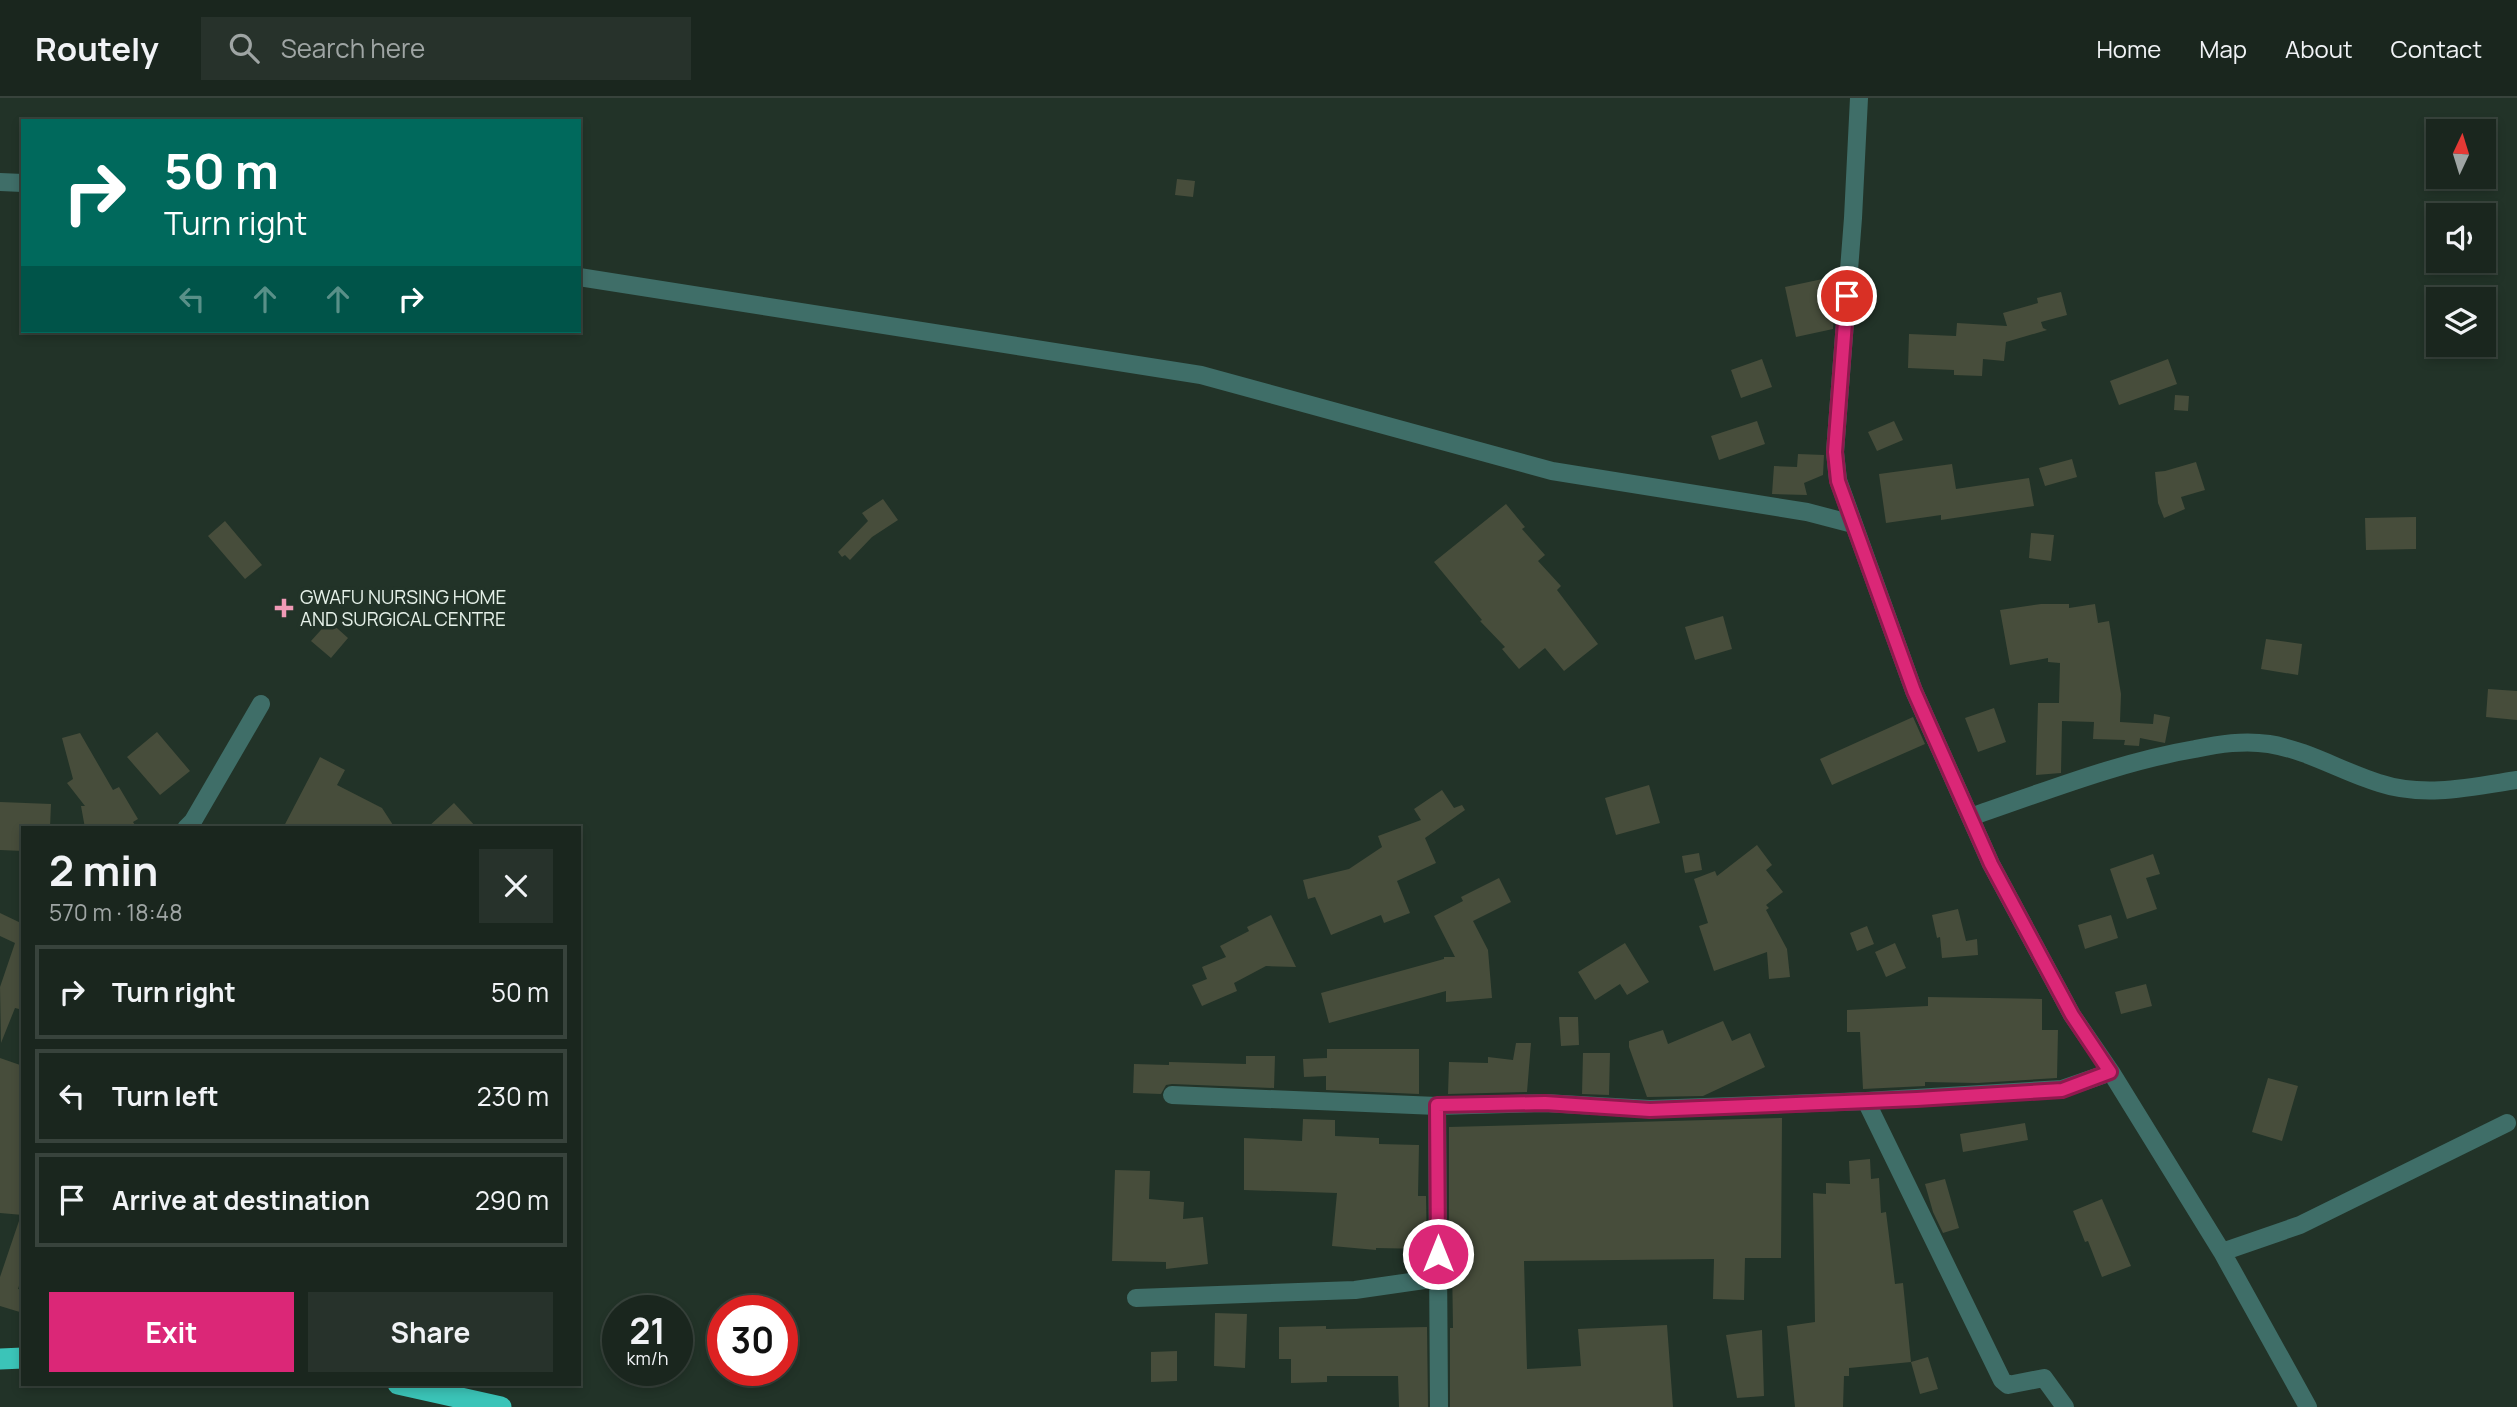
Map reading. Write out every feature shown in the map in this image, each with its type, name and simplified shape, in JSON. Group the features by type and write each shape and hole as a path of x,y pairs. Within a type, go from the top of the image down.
{"highway":[{"path":"0,1359 21,1358"},
{"path":"407,1386 501,1407"}],"street":[{"path":"1859,98 1853,218 1835,452 1838,481 1914,691 1991,864 2072,1015 2222,1252 2308,1407"},
{"path":"0,182 21,183"},
{"path":"581,277 768,309 1201,375 1552,471 1807,512 1853,524"},
{"path":"188,826 194,821 261,704"},
{"path":"1970,817 2152,756 2227,743 2269,744 2298,752 2381,784 2410,789 2444,791 2517,780"},
{"path":"1172,1095 1437,1105 1545,1103 1650,1110 2062,1090 2110,1072"},
{"path":"1866,1101 2002,1380 2008,1385 2044,1378 2065,1407"},
{"path":"1437,1105 1439,1407"},
{"path":"2222,1252 2300,1224 2507,1123"},
{"path":"1136,1298 1355,1290 1438,1278"}],"building":[{"path":"1177,179 1195,181 1193,197 1175,195"},
{"path":"1832,277 1836,294 1833,329 1796,337 1785,287"},
{"path":"2061,292 2067,315 2041,322 2047,330 2006,342 2004,361 1983,359 1982,376 1954,375 1954,370 1908,368 1909,334 1956,336 1957,323 2007,326 2003,313 2038,303 2037,298"},
{"path":"1762,359 1772,387 1741,398 1731,370"},
{"path":"2168,359 2177,384 2119,405 2110,381"},
{"path":"2175,395 2189,396 2188,411 2174,410"},
{"path":"1757,421 1765,444 1719,460 1711,436"},
{"path":"1894,421 1903,440 1877,451 1868,432"},
{"path":"1798,454 1824,455 1823,475 1804,483 1807,495 1772,494 1774,466 1797,467"},
{"path":"2072,459 2077,477 2045,486 2039,468"},
{"path":"2196,462 2205,490 2181,497 2185,509 2164,518 2158,503 2155,472"},
{"path":"1952,464 1956,489 2029,478 2034,506 1941,520 1941,515 1886,523 1879,474"},
{"path":"883,499 898,520 872,537 850,560 845,555 842,557 838,552 868,521 862,513"},
{"path":"1506,504 1525,527 1522,529 1545,555 1538,561 1561,586 1557,590 1598,644 1564,671 1545,648 1519,669 1502,649 1505,647 1480,621 1482,620 1434,562"},
{"path":"2416,517 2416,549 2366,550 2365,518"},
{"path":"225,521 262,565 245,579 208,536"},
{"path":"2031,533 2054,535 2051,561 2029,558"},
{"path":"2041,604 2069,604 2069,608 2095,604 2098,623 2109,621 2121,694 2120,722 2153,724 2154,714 2170,717 2165,743 2140,738 2139,746 2124,745 2125,740 2093,739 2094,722 2062,721 2061,773 2036,775 2038,703 2059,703 2060,663 2048,662 2048,658 2010,665 2000,610"},
{"path":"1723,616 1732,649 1695,660 1685,627"},
{"path":"329,621 348,638 331,658 311,641"},
{"path":"2266,639 2302,644 2298,675 2261,669"},
{"path":"2488,689 2517,691 2517,720 2486,717"},
{"path":"1994,708 2006,742 1978,752 1965,718"},
{"path":"1913,717 1925,744 1832,785 1820,759"},
{"path":"157,732 190,771 160,795 127,757"},
{"path":"80,733 113,790 119,787 138,819 133,822 136,826 85,826 81,806 85,806 67,783 73,779 62,738"},
{"path":"320,757 345,770 337,785 382,808 394,826 284,826"},
{"path":"1649,785 1660,823 1616,835 1605,798"},
{"path":"1442,790 1454,808 1462,805 1465,810 1425,838 1436,863 1397,881 1410,913 1384,923 1381,915 1331,935 1315,897 1308,899 1303,880 1349,869 1382,847 1378,836 1421,820 1414,809"},
{"path":"0,802 51,804 50,826 21,826 21,851 0,850"},
{"path":"454,803 475,826 429,826"},
{"path":"1757,845 1772,865 1766,870 1783,892 1766,905 1769,908 1766,910 1787,949 1790,977 1769,979 1767,952 1714,971 1699,926 1708,923 1694,879 1715,871 1717,876"},
{"path":"1699,853 1702,870 1685,873 1682,856"},
{"path":"2153,854 2160,874 2146,878 2157,909 2127,919 2110,869"},
{"path":"1499,878 1511,902 1473,921 1488,950 1492,998 1446,1002 1446,991 1329,1023 1321,993 1444,957 1455,957 1434,916 1463,901 1461,897"},
{"path":"1958,909 1966,941 1977,939 1978,955 1942,958 1940,937 1937,938 1932,915"},
{"path":"0,913 21,923 21,1010 15,1008 1,1043 0,987 15,943 0,936"},
{"path":"1271,915 1296,967 1266,966 1234,983 1237,991 1202,1006 1192,985 1207,979 1202,967 1226,957 1220,946 1249,931 1247,927"},
{"path":"2111,915 2118,938 2085,949 2078,925"},
{"path":"1867,926 1874,944 1857,951 1850,933"},
{"path":"1625,943 1649,982 1627,995 1620,984 1595,1000 1578,972"},
{"path":"1895,943 1906,968 1886,977 1875,952"},
{"path":"2146,984 2152,1006 2121,1014 2115,992"},
{"path":"1928,997 2042,999 2042,1030 2058,1030 2057,1078 1977,1083 1925,1082 1925,1086 1863,1089 1860,1032 1847,1032 1847,1010 1928,1006"},
{"path":"1559,1017 1578,1017 1579,1045 1561,1046"},
{"path":"1723,1021 1732,1041 1750,1033 1765,1067 1703,1096 1647,1097 1629,1041 1663,1030 1668,1044"},
{"path":"1516,1043 1531,1043 1527,1092 1448,1094 1449,1062 1488,1063 1488,1057 1513,1060"},
{"path":"1327,1049 1419,1049 1419,1094 1326,1090 1326,1076 1304,1077 1303,1059 1327,1058"},
{"path":"1583,1053 1610,1053 1609,1095 1582,1094"},
{"path":"1246,1056 1275,1056 1274,1088 1172,1084 1166,1085 1161,1094 1133,1093 1134,1064 1246,1064"},
{"path":"0,1058 21,1065 21,1215 0,1213"},
{"path":"2268,1078 2298,1086 2282,1141 2252,1132"},
{"path":"1782,1118 1781,1258 1745,1258 1744,1300 1713,1299 1714,1259 1524,1261 1527,1369 1581,1366 1578,1329 1667,1325 1673,1407 1450,1407 1450,1328 1453,1328 1452,1262 1449,1254 1449,1127"},
{"path":"1303,1119 1335,1120 1335,1136 1379,1138 1379,1144 1419,1145 1418,1196 1426,1196 1427,1249 1376,1250 1332,1246 1337,1193 1244,1190 1244,1138 1302,1141"},
{"path":"2025,1123 2028,1140 1963,1152 1960,1134"},
{"path":"1870,1159 1871,1179 1879,1178 1881,1213 1886,1212 1895,1284 1903,1283 1911,1362 1849,1368 1849,1376 1844,1376 1843,1407 1795,1407 1787,1326 1815,1322 1813,1193 1826,1194 1826,1183 1850,1184 1849,1161"},
{"path":"1115,1170 1150,1171 1149,1199 1184,1202 1183,1219 1203,1217 1208,1264 1166,1269 1166,1262 1112,1261"},
{"path":"1945,1179 1959,1228 1943,1233 1933,1212 1925,1184"},
{"path":"2102,1199 2131,1266 2102,1277 2073,1211"},
{"path":"21,1218 21,1279 18,1289 21,1290 21,1312 0,1306 0,1277"},
{"path":"1215,1313 1247,1314 1245,1368 1214,1366"},
{"path":"1326,1326 1326,1329 1427,1327 1428,1407 1399,1407 1398,1376 1327,1376 1327,1382 1291,1383 1291,1359 1279,1359 1279,1327"},
{"path":"1762,1330 1764,1396 1737,1398 1726,1335"},
{"path":"1177,1351 1177,1381 1151,1382 1151,1352"},
{"path":"1928,1357 1938,1389 1920,1394 1911,1362"}],"place":[{"name":"GWAFU NURSING HOME AND SURGICAL CENTRE","path":"284,608"}],"route":[{"path":"1438,1254 1437,1105 1545,1103 1650,1110 1917,1099 2062,1090 2110,1072 2072,1015 1991,864 1914,691 1838,481 1835,452 1847,296"}]}
